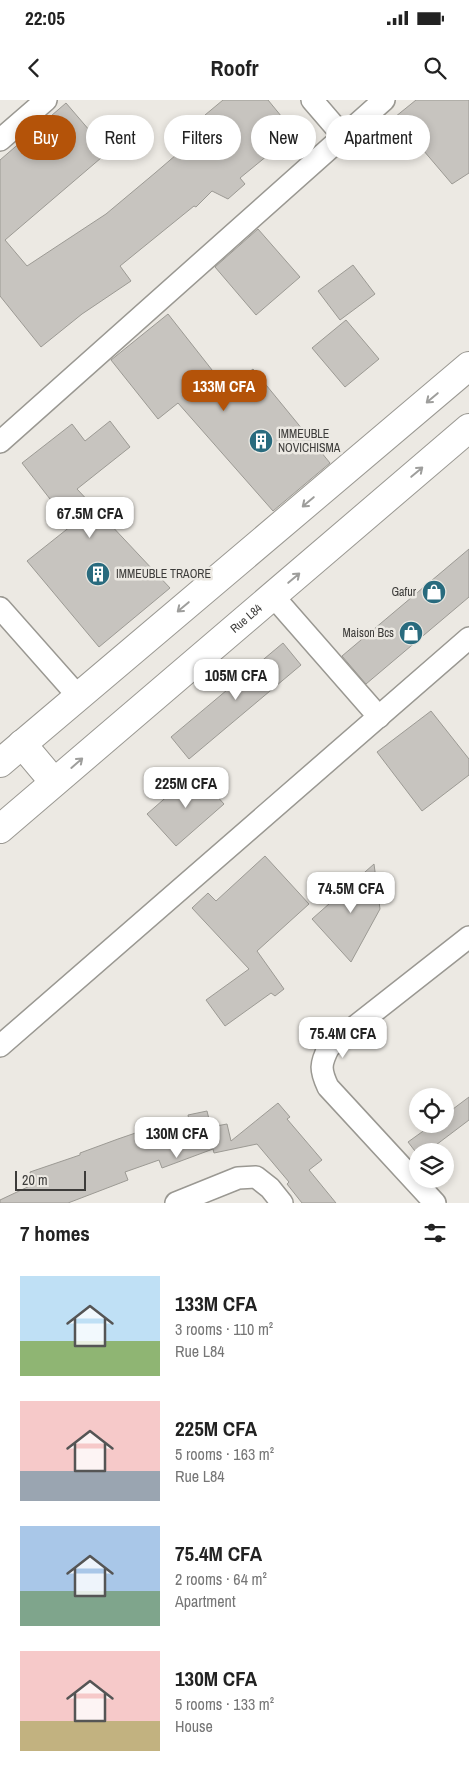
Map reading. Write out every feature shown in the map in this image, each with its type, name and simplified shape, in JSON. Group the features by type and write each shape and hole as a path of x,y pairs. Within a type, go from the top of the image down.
{"main road":[{"path":"0,762 469,366"},
{"name":"Rue L84","path":"0,829 469,428"},
{"path":"22,744 54,782"}],"street":[{"path":"0,140 46,100"},
{"path":"312,100 326,117"},
{"path":"366,115 384,100"},
{"path":"0,442 326,150"},
{"path":"273,596 379,717"},
{"path":"0,608 78,696"},
{"path":"0,1046 469,638"},
{"path":"435,1203 328,1087 322,1074 322,1060 329,1047 469,937"},
{"path":"176,1203 238,1178 256,1177 270,1188 282,1203"}],"building":[{"path":"223,100 268,100 280,115 251,115 251,160 262,160 240,178 245,184 228,199 212,191 196,207 194,206 120,266 131,281 82,314 41,347 0,296 0,160 15,147 15,160 76,160 76,115 52,115 66,103 86,126 86,160 99,160 5,240 27,266 106,214 170,160 241,160 241,115 205,115"},
{"path":"416,100 469,100 469,173 452,184 430,158 430,115 397,115"},
{"path":"258,229 300,277 256,315 215,267"},
{"path":"353,265 375,294 340,320 318,291"},
{"path":"168,314 227,389 253,369 330,463 273,511 178,403 158,419 111,360"},
{"path":"346,320 379,359 345,387 312,348"},
{"name":"IMMEUBLE TRAORE","path":"110,421 130,447 77,489 170,588 99,647 27,561 71,526 22,463 72,424 85,441"},
{"path":"469,549 469,597 366,684 342,656"},
{"path":"283,643 301,665 189,759 171,737"},
{"path":"431,711 469,759 469,775 422,811 377,752"},
{"path":"195,772 224,804 176,846 147,814"},
{"path":"265,856 309,904 257,951 284,989 275,996 271,993 225,1026 206,1000 249,969 192,908 208,893 216,901"},
{"path":"374,864 380,909 351,962 312,919"},
{"path":"469,1097 469,1120 454,1131 454,1108"},
{"path":"278,1103 290,1117 287,1119 322,1160 309,1170 336,1203 302,1203 287,1184 289,1182 257,1144 214,1153 213,1149 162,1168 159,1160 125,1172 128,1180 68,1203 0,1203 0,1200 34,1184 30,1172 80,1155 80,1153 118,1139 150,1128 156,1144 191,1131 188,1115 207,1111 211,1127 227,1124 231,1141"},
{"path":"420,1133 452,1133 439,1143 408,1142"}],"place":[{"name":"IMMEUBLE NOVICHISMA","path":"261,441"},
{"name":"IMMEUBLE TRAORE","path":"98,574"},
{"name":"Gafur","path":"434,592"},
{"name":"Maison Bcs","path":"411,633"}]}
